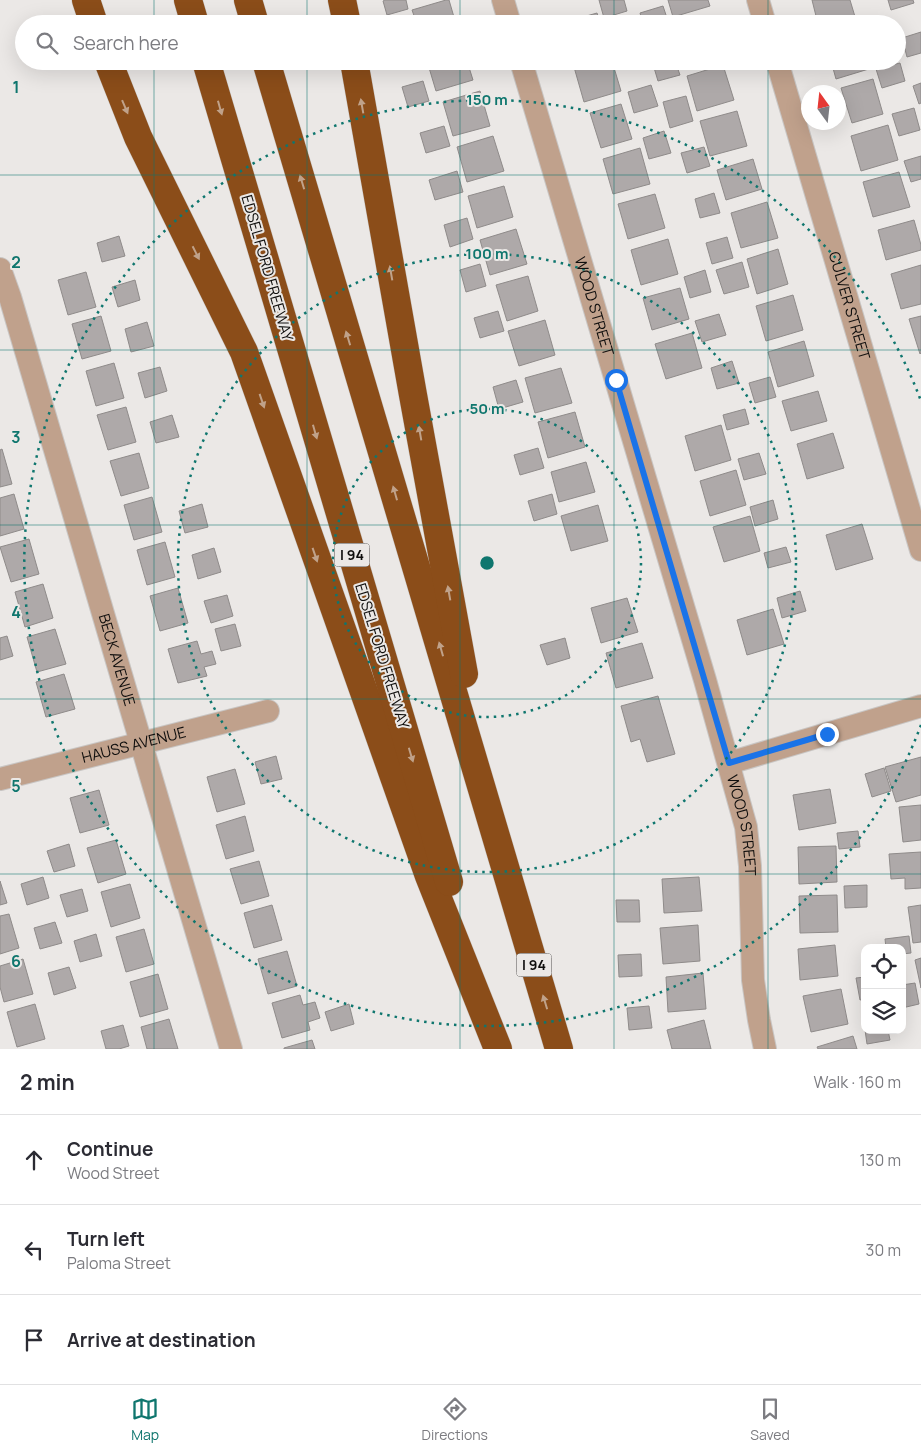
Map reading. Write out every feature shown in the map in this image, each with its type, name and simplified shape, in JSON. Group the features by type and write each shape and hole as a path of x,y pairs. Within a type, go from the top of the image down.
{"highway":[{"path":"86,0 91,15"},
{"path":"188,0 192,15"},
{"path":"248,0 252,15"},
{"path":"342,0 345,15"},
{"path":"111,70 146,154 244,352 429,876 499,1049"},
{"name":"EDSEL FORD FREEWAY","path":"209,70 499,1049"},
{"name":"I 94","path":"269,70 559,1049"},
{"path":"356,70 451,603 509,880"}],"street":[{"path":"503,0 507,15"},
{"path":"758,0 763,15"},
{"name":"WOOD STREET","path":"524,70 729,763 746,827 750,866 754,980 765,1049"},
{"name":"CULVER STREET","path":"779,70 921,550"},
{"name":"BECK AVENUE","path":"0,269 13,307 232,1049"},
{"path":"729,763 921,706"},
{"name":"HAUSS AVENUE","path":"0,779 268,711"}],"building":[{"path":"406,0 408,9 387,15 383,1"},
{"path":"449,0 453,15 414,15 412,10"},
{"path":"599,0 624,0 627,11 614,15 603,15"},
{"path":"668,0 708,0 710,6 680,15 672,15"},
{"path":"812,0 850,0 854,15 816,15"},
{"path":"888,0 913,0 914,3 891,10"},
{"path":"663,6 666,15 641,15 640,13"},
{"path":"921,32 921,53 907,57 906,37"},
{"path":"430,70 470,70 473,80 436,91"},
{"path":"575,70 615,70 621,91 584,102"},
{"path":"655,70 678,70 680,75 658,81"},
{"path":"707,70 725,70 734,100 697,111 687,76"},
{"path":"834,70 865,70 836,79"},
{"path":"876,70 902,70 905,81 882,88"},
{"path":"873,79 883,114 852,123 846,104 846,87"},
{"path":"423,81 429,101 408,107 402,87"},
{"path":"921,83 921,103 919,104 913,86"},
{"path":"651,85 658,106 634,113 628,92"},
{"path":"480,91 490,126 453,136 443,102"},
{"path":"686,96 693,121 670,128 663,102"},
{"path":"621,104 632,139 601,148 590,113"},
{"path":"914,108 920,130 899,136 892,114"},
{"path":"737,111 747,146 710,156 700,121"},
{"path":"888,125 898,160 861,171 851,136"},
{"path":"444,126 450,146 426,153 420,133"},
{"path":"664,131 671,153 649,159 643,138"},
{"path":"493,136 504,171 467,182 457,147"},
{"path":"704,147 710,166 687,173 681,153"},
{"path":"640,148 650,184 613,194 603,159"},
{"path":"921,156 921,179 911,182 904,161"},
{"path":"753,159 762,189 726,200 717,170"},
{"path":"457,171 463,192 435,200 429,180"},
{"path":"899,172 910,207 873,217 863,182"},
{"path":"504,186 513,217 477,228 468,196"},
{"path":"714,193 720,213 700,218 695,199"},
{"path":"655,194 665,228 628,239 618,204"},
{"path":"767,202 778,238 741,248 731,213"},
{"path":"467,218 473,239 450,247 444,225"},
{"path":"914,220 921,250 886,260 878,230"},
{"path":"516,229 527,264 490,275 480,240"},
{"path":"119,236 125,256 102,262 97,243"},
{"path":"727,237 733,258 712,264 706,243"},
{"path":"668,239 678,274 641,285 631,250"},
{"path":"778,249 788,284 757,294 747,259"},
{"path":"742,262 749,287 724,294 716,270"},
{"path":"480,264 486,286 466,292 460,270"},
{"path":"921,265 921,304 901,309 891,274"},
{"path":"705,270 711,292 690,298 684,277"},
{"path":"86,272 96,307 68,315 58,280"},
{"path":"528,276 538,311 507,321 496,285"},
{"path":"135,280 140,300 118,307 112,287"},
{"path":"680,288 689,319 652,330 643,298"},
{"path":"793,295 803,330 766,341 756,306"},
{"path":"498,311 504,331 480,338 474,318"},
{"path":"719,314 726,335 702,342 695,321"},
{"path":"101,316 111,351 82,359 72,324"},
{"path":"921,316 921,353 920,354 909,319"},
{"path":"545,320 555,355 519,366 508,331"},
{"path":"147,322 154,346 131,352 125,329"},
{"path":"692,333 702,368 666,379 655,344"},
{"path":"804,341 814,376 778,387 768,352"},
{"path":"732,361 739,383 717,389 711,368"},
{"path":"114,363 124,398 96,406 86,371"},
{"path":"160,367 167,391 145,398 138,373"},
{"path":"561,368 572,403 535,413 525,378"},
{"path":"770,377 776,397 755,403 749,383"},
{"path":"516,380 523,402 499,409 493,387"},
{"path":"818,391 827,421 791,431 782,401"},
{"path":"126,407 136,442 108,450 97,415"},
{"path":"745,409 749,424 727,430 723,415"},
{"path":"575,412 585,447 548,458 538,422"},
{"path":"172,415 179,437 156,443 150,422"},
{"path":"721,425 731,460 695,471 685,436"},
{"path":"833,433 844,468 807,479 797,444"},
{"path":"538,448 544,468 520,475 514,455"},
{"path":"2,449 12,484 0,487 0,450"},
{"path":"139,453 149,488 121,496 110,461"},
{"path":"759,453 766,474 744,480 738,459"},
{"path":"586,462 595,492 559,502 551,472"},
{"path":"736,470 746,505 710,516 700,481"},
{"path":"14,494 24,529 0,536 0,498"},
{"path":"552,494 557,514 534,521 528,501"},
{"path":"152,497 162,532 134,540 124,505"},
{"path":"773,500 778,519 755,526 750,507"},
{"path":"202,504 208,527 185,533 179,511"},
{"path":"598,505 608,541 571,551 561,516"},
{"path":"750,516 760,551 724,562 713,527"},
{"path":"862,524 873,559 836,570 826,535"},
{"path":"29,539 39,574 11,582 0,547"},
{"path":"165,542 175,577 147,585 137,550"},
{"path":"786,547 791,562 768,568 764,553"},
{"path":"214,548 221,572 198,579 192,555"},
{"path":"43,584 53,618 25,627 15,592"},
{"path":"178,588 188,623 160,631 150,596"},
{"path":"800,591 806,611 782,618 777,598"},
{"path":"227,595 233,616 211,623 204,601"},
{"path":"627,598 638,632 601,643 591,608"},
{"path":"773,609 784,644 747,655 737,620"},
{"path":"235,624 241,646 221,651 215,629"},
{"path":"55,629 66,664 37,672 27,637"},
{"path":"7,636 13,656 0,660 0,638"},
{"path":"565,638 570,658 547,665 540,645"},
{"path":"197,641 201,654 212,651 216,664 204,667 207,676 178,683 168,649"},
{"path":"642,643 653,678 616,688 606,653"},
{"path":"64,674 75,709 46,717 36,682"},
{"path":"658,696 675,754 647,762 640,739 631,742 621,706"},
{"path":"276,756 282,779 261,784 255,762"},
{"path":"921,757 921,795 896,802 885,767"},
{"path":"884,768 891,791 872,797 865,774"},
{"path":"235,769 245,804 217,812 207,777"},
{"path":"830,789 836,823 799,830 793,795"},
{"path":"99,790 109,825 80,833 70,798"},
{"path":"921,805 921,840 903,842 899,807"},
{"path":"245,816 254,851 226,859 216,825"},
{"path":"858,831 860,847 839,849 837,833"},
{"path":"116,840 126,874 98,883 87,848"},
{"path":"69,844 75,866 54,872 47,851"},
{"path":"836,846 837,882 799,884 798,847"},
{"path":"921,852 921,888 905,889 905,878 891,879 889,854"},
{"path":"259,861 269,896 241,904 230,869"},
{"path":"43,877 49,898 27,905 21,884"},
{"path":"699,877 702,911 664,913 662,879"},
{"path":"0,881 7,903 0,905"},
{"path":"130,884 140,918 111,927 101,892"},
{"path":"867,885 867,907 845,908 844,886"},
{"path":"82,889 88,911 67,917 60,895"},
{"path":"837,895 838,932 800,933 799,896"},
{"path":"616,900 639,900 640,922 617,922"},
{"path":"272,905 282,940 254,948 244,913"},
{"path":"921,905 921,942 913,943 908,907"},
{"path":"9,914 19,948 0,954 0,916"},
{"path":"55,922 62,943 40,949 34,928"},
{"path":"698,925 700,961 663,964 660,928"},
{"path":"144,929 154,964 126,972 116,937"},
{"path":"96,934 102,956 80,962 74,941"},
{"path":"909,936 911,953 906,954 906,944 886,944 885,939"},
{"path":"835,945 838,976 800,980 798,949"},
{"path":"287,951 297,986 268,994 258,959"},
{"path":"641,954 642,976 619,977 618,955"},
{"path":"921,958 921,988 915,960"},
{"path":"23,959 33,994 4,1002 0,987 0,966"},
{"path":"69,967 76,988 54,995 48,973"},
{"path":"703,973 706,1009 668,1012 666,977"},
{"path":"158,974 168,1009 140,1017 130,982"},
{"path":"861,977 861,1000 860,1000 856,978"},
{"path":"915,983 919,1004 906,1007 906,984"},
{"path":"841,989 848,1024 811,1032 803,996"},
{"path":"300,995 303,1005 315,1002 320,1018 308,1022 310,1030 282,1038 272,1003"},
{"path":"35,1004 45,1039 17,1047 7,1012"},
{"path":"349,1004 354,1024 331,1031 325,1012"},
{"path":"649,1006 652,1028 629,1030 627,1008"},
{"path":"169,1019 178,1049 147,1049 141,1027"},
{"path":"704,1020 711,1049 672,1049 667,1030"},
{"path":"123,1025 129,1046 119,1049 106,1049 101,1031"},
{"path":"866,1034 889,1034 890,1040 867,1044"},
{"path":"853,1036 857,1049 818,1049 817,1047"},
{"path":"312,1040 315,1049 284,1049 284,1048"}],"route":[{"path":"616,380 729,763 827,734"}]}
